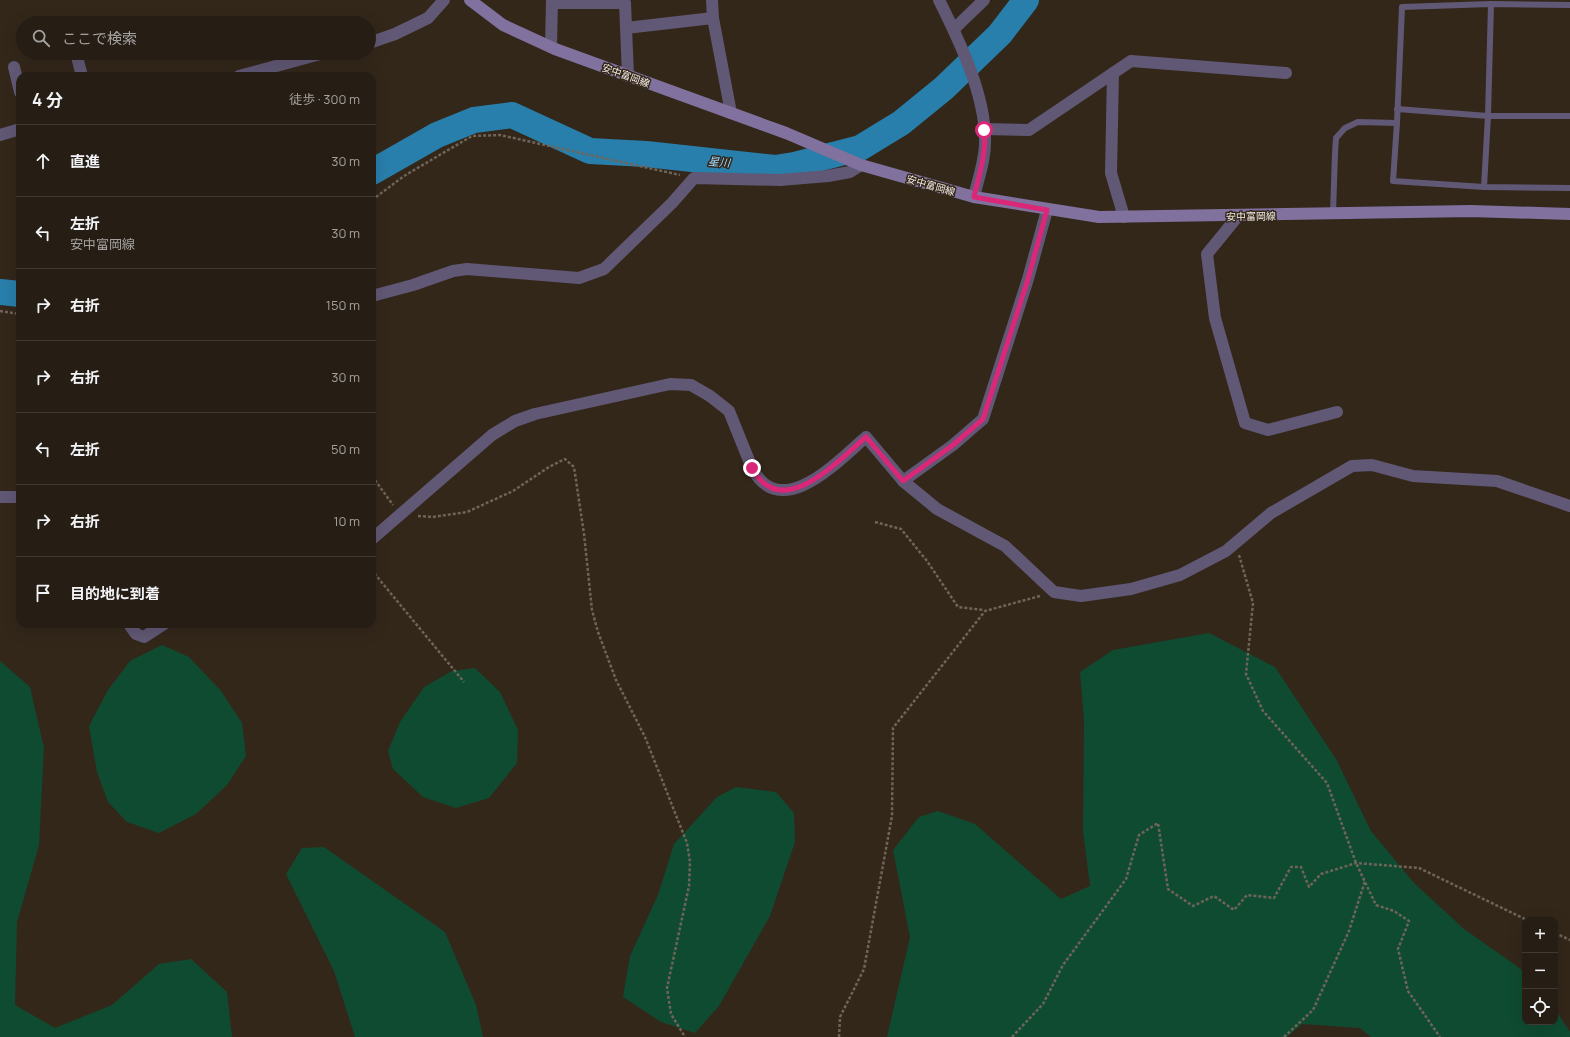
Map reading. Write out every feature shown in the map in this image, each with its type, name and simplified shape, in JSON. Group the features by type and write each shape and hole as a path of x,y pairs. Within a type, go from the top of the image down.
{"main road":[{"name":"安中富岡線","path":"470,0 503,25 551,47 786,133 858,164 974,197 1047,210 1099,217 1238,216 1470,211 1570,214"}],"street":[{"path":"376,41 395,34 428,18 444,0"},
{"path":"712,0 713,18 731,113"},
{"path":"939,0 956,35 974,84 983,116 986,141 974,197"},
{"path":"956,35 984,0"},
{"path":"551,47 552,1 625,3 628,76"},
{"path":"626,28 713,18"},
{"path":"78,60 81,72"},
{"path":"258,72 300,60"},
{"path":"984,130 1029,130 1131,61 1286,73"},
{"path":"14,67 16,75"},
{"path":"1113,73 1111,173 1124,217"},
{"path":"0,135 16,130"},
{"path":"376,295 413,285 453,271 467,269 579,278 604,269 672,203 694,178 780,180 828,176 850,172 858,164"},
{"path":"903,481 953,445 983,419 1028,279 1047,210"},
{"path":"1238,216 1207,254 1215,318 1245,423 1268,430 1337,412"},
{"path":"376,537 492,435 515,421 535,414 670,384 692,386 730,410 752,468 756,475 768,487 775,490 787,490 798,488 813,481 866,437 903,481 937,509 1005,546 1054,592 1081,596 1131,589 1180,575 1226,551 1271,512 1352,466 1372,465 1413,476 1497,481 1570,506"},
{"path":"0,497 16,497"},
{"path":"132,628 136,634 144,637 158,628"}],"lane":[{"path":"1484,187 1488,116 1491,4"},
{"path":"1570,5 1491,4 1402,7 1397,123 1392,181 1484,187 1570,188"},
{"path":"1397,109 1488,116 1570,116"},
{"path":"1333,214 1334,153 1336,138 1345,128 1358,122 1397,123"}],"path":[{"path":"376,197 404,176 472,136 500,135 694,178"},
{"path":"0,311 16,313"},
{"path":"376,482 400,516 433,517 467,512 514,491 565,459 574,467 584,527 592,610 598,632 616,680 646,737 687,843 690,862 688,886 668,988 671,1014 685,1037"},
{"path":"875,522 901,529 927,561 958,608 984,610 1054,592"},
{"path":"1236,543 1253,603 1246,674 1264,711 1327,783 1356,863 1376,905 1394,911 1409,920 1398,950 1408,991 1440,1037"},
{"path":"376,575 464,682"},
{"path":"839,1037 840,1017 864,970 892,816 893,728 984,610"},
{"path":"1012,1037 1043,1004 1063,965 1126,879 1139,835 1158,823 1168,889 1193,906 1214,896 1234,910 1247,895 1274,898 1291,867 1301,867 1309,887 1321,874 1356,863 1419,868 1522,918"},
{"path":"1284,1037 1313,1010 1349,931 1365,881"},
{"path":"1558,934 1570,940"}],"green space":[{"path":"1209,633 1275,667 1336,759 1371,831 1414,883 1464,929 1522,970 1522,1025 1558,1025 1558,1014 1570,1032 1570,1037 1371,1037 1360,1028 1302,1024 1287,1037 887,1037 910,937 893,850 919,817 938,811 975,824 1061,899 1090,886 1083,831 1084,721 1080,672 1113,650"},
{"path":"162,645 189,657 221,691 242,723 246,756 227,785 196,814 159,833 127,822 108,802 97,772 89,726 108,690 130,661"},
{"path":"0,661 30,687 44,748 39,845 17,922 15,1005 55,1028 112,1005 159,964 191,959 227,992 232,1037 0,1037"},
{"path":"475,668 500,692 518,730 517,763 489,798 456,808 423,797 393,769 388,751 400,722 424,687 452,671"},
{"path":"736,787 776,792 794,813 795,842 770,916 719,1006 695,1033 661,1022 623,997 630,956 658,895 674,844 717,797"},
{"path":"324,847 445,932 476,1005 483,1037 355,1037 334,971 286,874 302,848"}],"waterway":[{"name":"星川","path":"376,170 437,135 474,120 512,115 590,151 646,154 775,168 794,165 860,148 901,123 944,88 1000,34 1026,0"},
{"name":"星川","path":"0,292 16,294"}],"route":[{"path":"752,468 756,475 768,487 775,490 798,488 813,481 866,437 903,481 953,445 983,419 1028,279 1047,210 974,197 986,141 984,130"}]}
